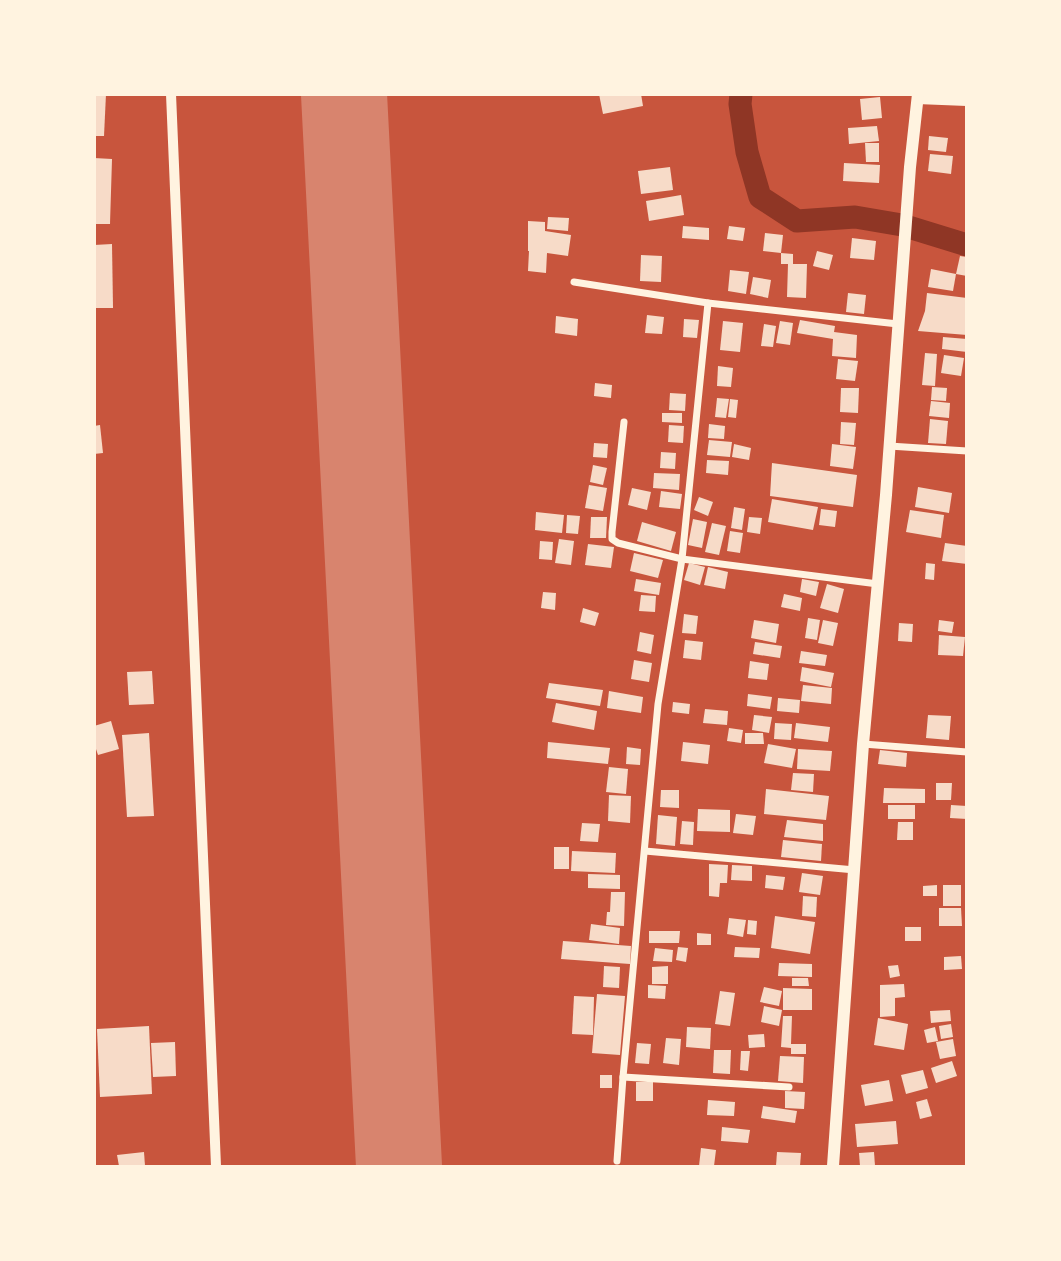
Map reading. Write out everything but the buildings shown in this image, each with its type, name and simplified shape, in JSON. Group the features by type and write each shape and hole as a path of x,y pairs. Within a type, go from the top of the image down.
{"highway":[{"path":"833,1167 863,744 918,97"}],"street":[{"path":"171,94 216,1167"},
{"path":"918,97 967,101"},
{"path":"574,282 708,303 898,324"},
{"path":"617,1161 658,704 682,559 708,303"},
{"path":"624,422 612,539 618,543 682,559 878,584"},
{"path":"889,446 967,451"},
{"path":"863,744 967,752"},
{"path":"645,850 855,870"},
{"path":"623,1077 789,1087"}],"waterway":[{"path":"741,94 747,152 760,197 797,221 855,217 902,225 967,245"}],"runway":[{"path":"344,94 399,1166"}]}
